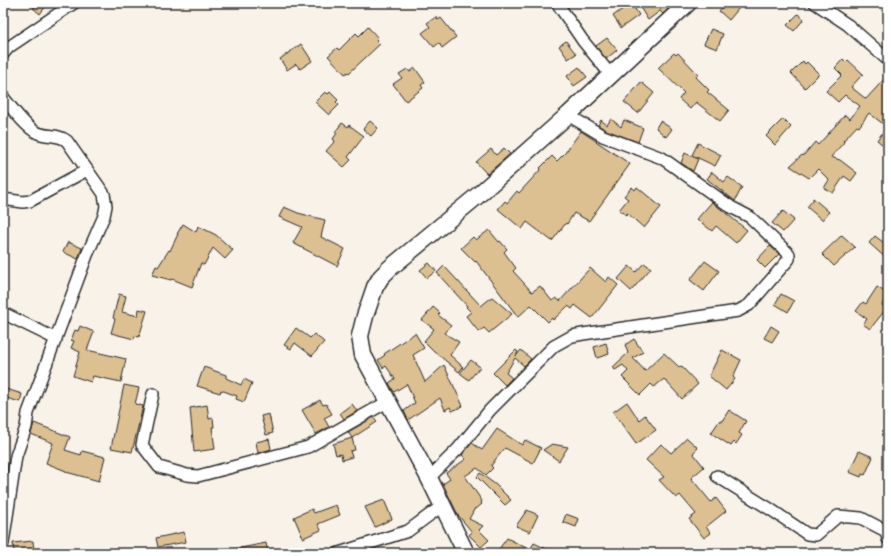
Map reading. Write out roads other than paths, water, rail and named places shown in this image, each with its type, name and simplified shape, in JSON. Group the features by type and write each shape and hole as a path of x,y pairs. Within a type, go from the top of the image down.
{"street":[{"path":"5,47 74,3"},
{"path":"557,3 583,41 610,74"},
{"path":"466,553 429,478 363,355 360,336 373,294 382,276 476,197 568,115 610,74 688,3"},
{"path":"815,3 848,25 888,60"},
{"path":"3,97 31,129 44,135 65,139 104,194 106,206 104,216 35,393 16,456 3,543"},
{"path":"429,478 458,449 490,410 554,346 572,336 738,311 749,305 789,259 789,254 750,217 731,206 662,158 602,136 568,115"},
{"path":"3,199 23,202 30,201 87,170"},
{"path":"3,313 56,338"},
{"path":"153,394 142,445 160,467 187,476 198,476 308,447 387,402"},
{"path":"717,476 807,534 816,535 838,516 861,518 886,532 888,539"},
{"path":"339,553 408,531 443,505"}]}
